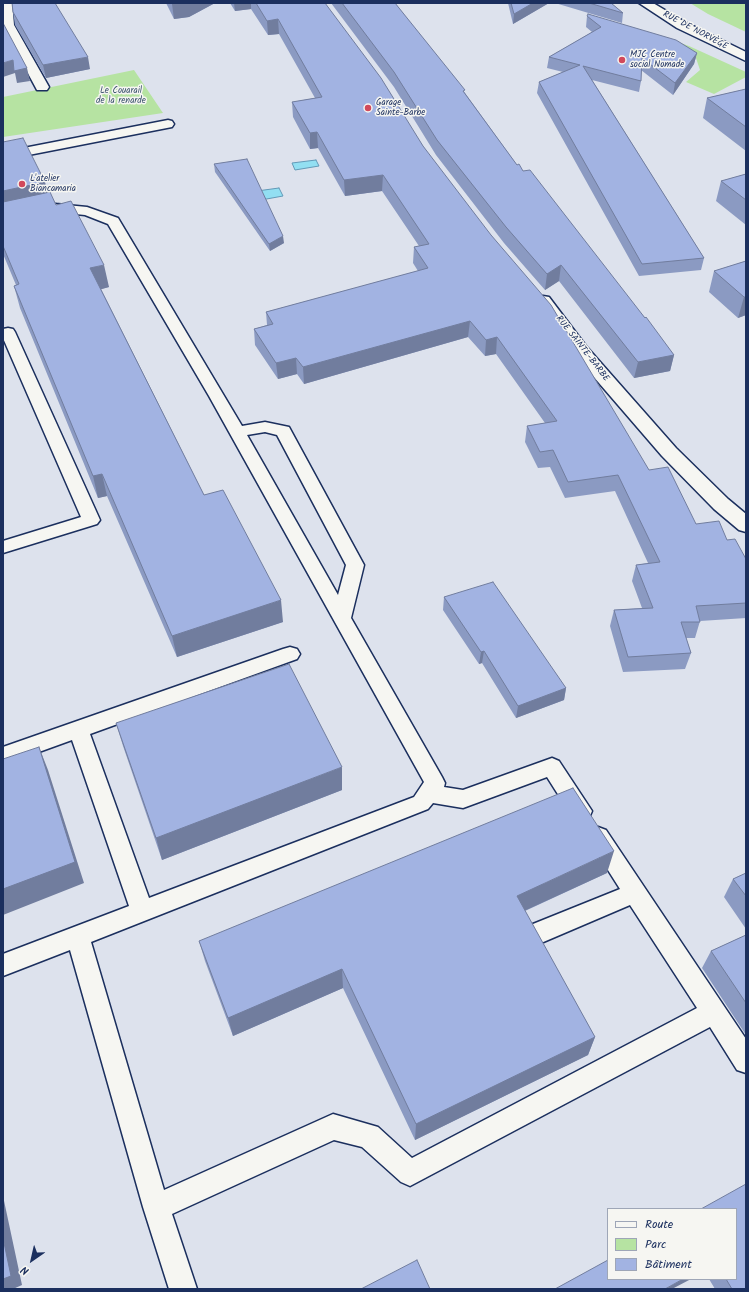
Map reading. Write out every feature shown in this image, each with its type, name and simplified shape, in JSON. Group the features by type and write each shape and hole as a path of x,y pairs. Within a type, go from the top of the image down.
{"street":[{"path":"6,3 8,36 42,87"},
{"name":"RUE DE NORVÈGE","path":"645,3 681,25 746,57"},
{"name":"RUE SAINTE-BARBE","path":"534,291 559,320 585,356 669,452 721,504 746,525"}],"lane":[{"path":"3,156 168,124"},
{"path":"3,220 56,208 87,211 113,221 237,432 435,783 422,803 3,965"},
{"path":"3,334 8,332 91,520 3,547"},
{"path":"237,432 265,427 283,431 354,565 342,618"},
{"path":"3,756 290,654"},
{"path":"78,729 142,911"},
{"path":"428,793 463,799 552,767 746,1061"},
{"path":"541,932 635,893"},
{"path":"78,936 156,1207 183,1289"},
{"path":"156,1207 334,1127 369,1136 410,1173 714,1012"}],"green space":[{"path":"690,3 746,3 746,32 708,14"},
{"path":"672,40 689,46 746,72 746,77 714,94 686,82 700,70 696,58 666,43"},
{"name":"Le Couarail de la renarde","path":"134,70 163,113 3,137 3,97"}],"water":[{"path":"316,160 319,166 295,170 292,163"},
{"path":"279,188 283,196 261,200 257,191"}],"building":[{"path":"12,3 55,3 88,57 43,65 13,12"},
{"path":"256,3 325,3 381,78 423,146 491,235 551,305 649,470 668,467 696,524 719,521 727,540 735,539 746,559 746,603 696,606 700,622 681,622 691,653 628,657 614,610 653,608 636,565 660,562 618,475 568,482 553,450 540,452 527,426 557,421 497,337 486,340 470,321 303,367 296,358 276,363 254,329 273,324 266,312 428,268 414,247 429,244 383,175 344,180 317,132 310,133 292,102 322,97 278,19 267,21"},
{"path":"342,3 395,3 465,90 463,91 517,165 519,164 523,171 530,170 645,318 646,317 674,355 638,362 561,265 547,274 506,227 437,140 394,72"},
{"path":"511,3 533,3 514,14"},
{"path":"589,3 611,3 623,13"},
{"path":"588,14 676,40 697,53 675,83 642,58 641,81 583,66 704,258 642,264 539,82 580,65 549,57 601,27 587,16"},
{"path":"3,23 27,68 14,71 13,60 3,63"},
{"path":"746,89 746,127 707,98"},
{"path":"23,138 45,182 3,191 3,142"},
{"path":"247,159 283,236 269,244 214,164"},
{"path":"746,174 746,200 721,181"},
{"path":"50,192 56,205 71,201 104,265 90,268 204,495 223,490 281,600 172,636 102,474 93,476 14,286 19,284 3,246 3,202"},
{"path":"746,261 746,297 744,297 714,271"},
{"path":"493,582 566,688 518,706 484,651 481,652 444,597"},
{"path":"289,664 342,767 156,838 116,723"},
{"path":"39,747 75,862 3,889 3,759"},
{"path":"573,788 614,851 517,896 595,1037 416,1124 342,969 228,1018 199,941"},
{"path":"746,873 746,896 733,879"},
{"path":"746,935 746,1003 711,951"},
{"path":"746,1184 746,1289 732,1289 727,1280 737,1280 737,1208 703,1208"},
{"path":"3,1238 11,1276 3,1279"},
{"path":"417,1260 430,1289 361,1289"},
{"path":"607,1261 607,1280 681,1280 665,1289 555,1289"}],"place":[{"name":"MJC Centre social Nomade","path":"622,60"},
{"name":"Garage Sainte-Barbe","path":"368,108"},
{"name":"L'atelier Biancamaria","path":"22,184"}]}
